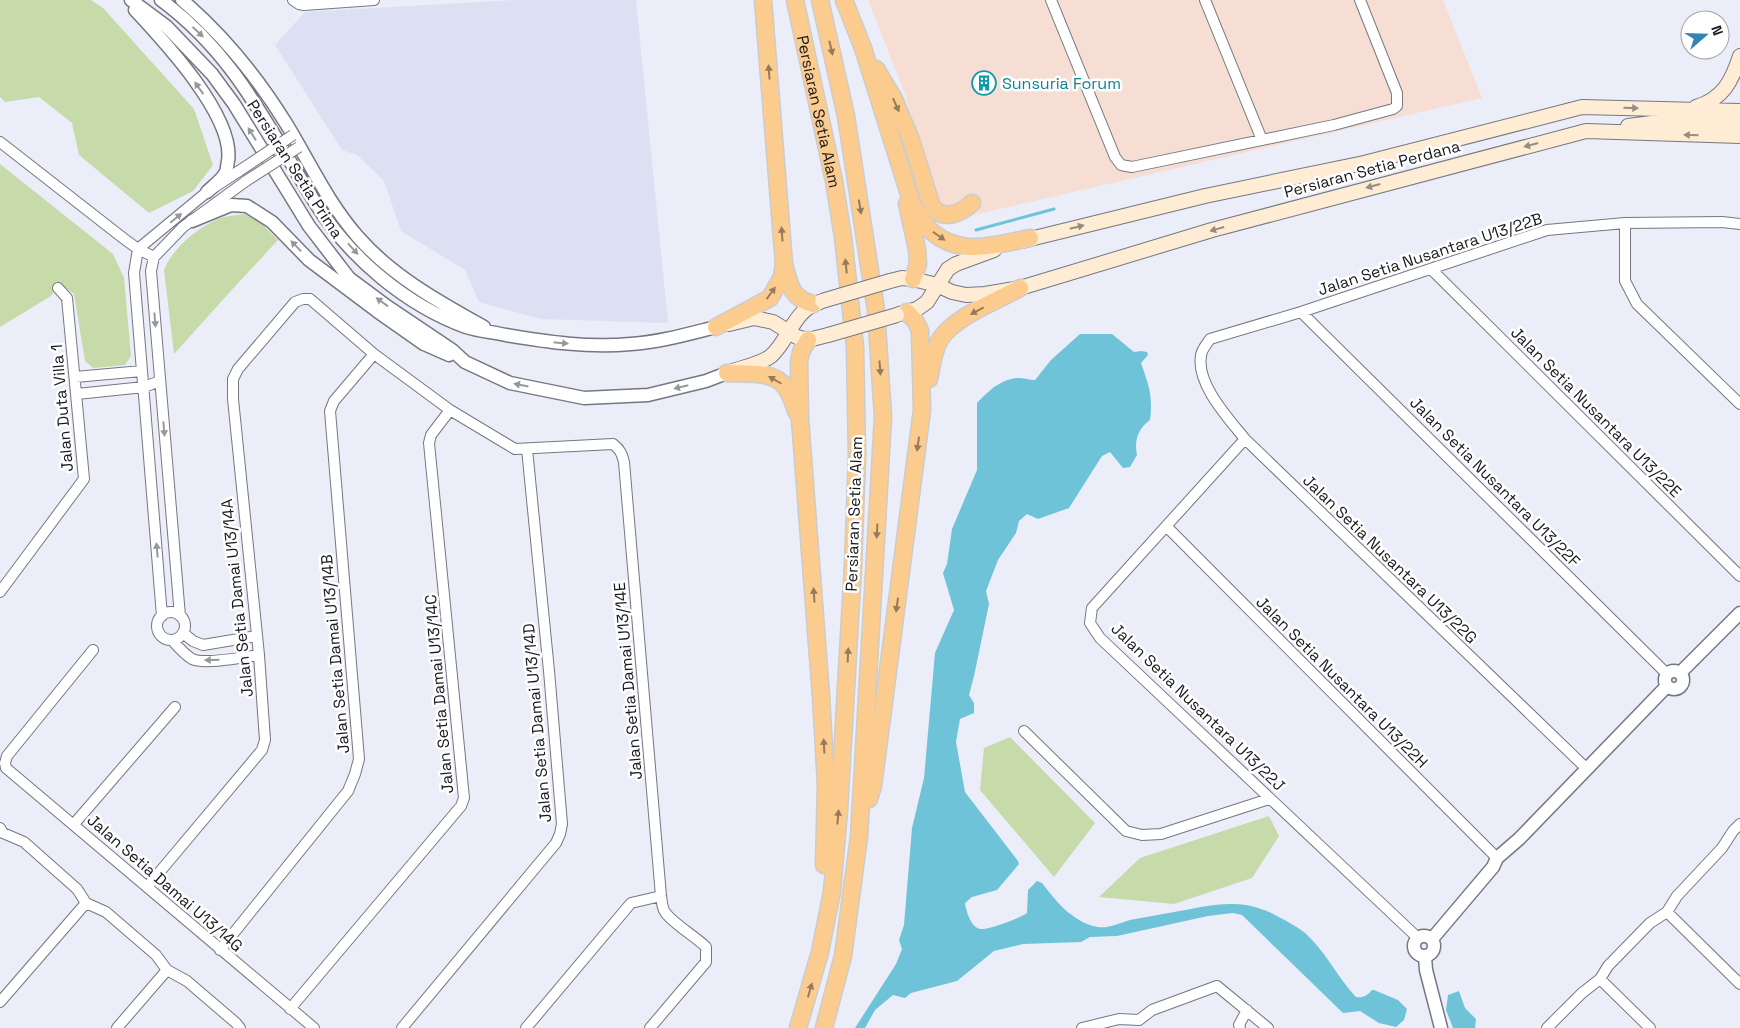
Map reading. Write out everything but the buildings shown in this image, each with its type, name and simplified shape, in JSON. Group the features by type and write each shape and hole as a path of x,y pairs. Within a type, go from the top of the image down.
{"highway":[{"path":"763,0 784,264 791,288 798,298 818,303"},
{"name":"Persiaran Setia Alam","path":"795,0 834,181 843,236 855,347 857,456 852,575 832,892 820,952 798,1028"},
{"name":"Persiaran Setia Alam","path":"820,0 846,116 876,310 883,417 859,837 843,956 824,1028"},
{"path":"844,0 863,48 898,166 918,249 918,264 912,279"},
{"path":"863,48 897,107 911,140 932,207 944,215 954,214 972,204"},
{"path":"898,166 913,207 929,229 945,241 959,247 978,248 1030,238"},
{"path":"716,327 770,298 782,277 784,264"},
{"path":"859,837 873,786 922,410 933,357 941,338 956,322 1020,288"},
{"path":"902,313 916,322 920,331 922,348 922,410"},
{"path":"808,340 801,352 799,362 800,419 821,696 825,775 823,918 820,952"},
{"path":"728,373 766,375 775,378 785,386 800,419"}],"main road":[{"path":"1688,109 1708,103 1724,91 1734,73 1740,56"},
{"name":"Persiaran Setia Perdana","path":"808,340 917,309 927,302 948,269 956,264 1030,238 1205,196 1364,163 1582,107 1740,111"},
{"path":"1586,131 1660,122 1740,124"},
{"name":"Persiaran Setia Perdana","path":"912,279 966,295 1020,288 1221,228 1586,131 1740,136"},
{"path":"728,373 769,358 781,346 794,320 818,303 890,281 902,278 912,279"},
{"path":"716,327 754,318 773,322 788,332 808,340"}],"street":[{"path":"125,0 163,40 200,89 214,111 226,136 228,157 226,172 207,192"},
{"name":"Persiaran Setia Prima","path":"131,0 166,26 212,74 234,104 309,226 348,278 452,350 466,362 510,383 584,398 648,395 706,381 728,373"},
{"name":"Persiaran Setia Prima","path":"161,0 173,8 205,39 234,72 271,126 317,206 333,227 360,258 392,287 429,310 467,327 542,341 590,346 632,344 668,339 716,327"},
{"path":"182,0 215,30 260,84 293,135 331,201 358,237 410,282 448,308 495,332"},
{"path":"293,0 304,5 374,0"},
{"path":"1051,0 1115,156 1121,165 1132,167 1334,125 1393,109 1397,106 1397,93 1360,0"},
{"path":"1205,0 1262,140"},
{"path":"259,655 213,661 194,660 172,640 164,638 159,632 158,623 162,616 159,572 134,273 138,249 207,192 293,135"},
{"path":"0,142 138,249 154,257"},
{"path":"172,640 183,633 185,624 180,616 176,572 151,271 154,257 182,228 246,181 299,147"},
{"path":"192,221 231,205 246,206 272,222 309,260 377,312 424,344 466,362"},
{"name":"Jalan Setia Nusantara U13/22B","path":"1201,354 1210,339 1301,312 1547,230 1625,223 1722,222 1740,224"},
{"path":"1625,223 1625,281 1637,304 1740,404"},
{"name":"Jalan Setia Nusantara U13/22E","path":"1430,270 1740,576"},
{"name":"Jalan Duta Villa 1","path":"0,592 84,479 67,298 58,288"},
{"name":"Jalan Setia Damai U13/14A","path":"148,887 262,750 265,740 259,655 233,398 233,379 238,369 295,302 303,299 310,299 374,354"},
{"name":"Jalan Setia Nusantara U13/22F","path":"1301,312 1671,677"},
{"path":"374,354 450,410 515,449 527,449"},
{"name":"Jalan Setia Damai U13/14B","path":"220,950 348,791 359,759 330,411 334,402 374,354"},
{"name":"Jalan Setia Nusantara U13/22G","path":"1201,354 1201,367 1211,396 1245,439 1586,768"},
{"path":"75,377 142,371"},
{"path":"77,394 144,387 160,381"},
{"name":"Jalan Setia Damai U13/14C","path":"290,1009 461,806 464,798 429,443 431,435 450,410"},
{"name":"Jalan Setia Nusantara U13/22J","path":"1245,439 1092,608 1090,623 1100,638 1418,938"},
{"name":"Jalan Setia Damai U13/14E","path":"527,449 613,444 618,448 624,462 661,896"},
{"name":"Jalan Setia Damai U13/14D","path":"402,1028 556,843 560,834 562,824 550,680 527,449"},
{"name":"Jalan Setia Nusantara U13/22H","path":"1166,526 1497,858"},
{"path":"159,572 164,577 173,576 176,572"},
{"path":"162,616 173,613 180,616"},
{"path":"1432,939 1493,867 1497,858 1519,839 1671,677 1740,613"},
{"path":"183,633 203,646 257,636"},
{"name":"Jalan Setia Damai U13/14G","path":"93,650 7,756 5,763 9,772 74,824 314,1028"},
{"path":"74,824 175,707"},
{"path":"1024,731 1126,831 1142,835 1161,834 1270,798"},
{"path":"1547,1028 1582,993 1600,979 1608,966 1650,923 1667,912 1677,896 1738,831"},
{"path":"1,832 24,842 77,888 86,903 106,912 156,955 167,970 186,981 240,1028"},
{"path":"526,1028 631,903 661,896 663,910 670,919 706,947 706,962 650,1028"},
{"path":"0,1002 86,903"},
{"path":"1667,912 1740,984"},
{"path":"1423,936 1432,939 1435,945 1434,952 1426,957 1419,956 1414,944 1418,938 1423,936"},
{"path":"1426,957 1426,970 1441,1028"},
{"path":"117,1028 167,970"},
{"path":"1600,979 1650,1028"},
{"path":"1082,1028 1119,1019 1140,1024 1152,1010 1217,986 1268,1028"},
{"path":"1240,1028 1239,1025 1247,1010"}],"shaded area":[{"path":"516,0 636,0 668,323 541,319 479,302 465,270 401,231 384,181 357,155 342,150 275,45 305,12"},
{"path":"868,0 1443,0 1482,98 961,218 939,206 905,94"}],"green space":[{"path":"0,0 91,0 103,8 194,109 213,165 193,191 149,213 79,155 72,123 39,97 5,102 0,97"},
{"path":"0,164 113,254 124,278 131,356 125,365 93,368 85,361 74,294 59,283 51,296 0,327"},
{"path":"245,214 263,225 278,240 174,354 164,270 168,262 186,240 210,223 221,218"},
{"path":"1010,737 1095,823 1054,877 980,790 984,748"},
{"path":"1269,816 1279,836 1252,878 1174,904 1099,897 1140,858"}],"water":[{"path":"1080,334 1112,334 1134,352 1147,352 1148,355 1141,363 1150,391 1150,420 1142,427 1138,435 1136,444 1137,455 1130,467 1123,468 1110,452 1102,456 1069,508 1038,519 1027,514 1019,521 1016,533 998,560 986,591 989,604 969,695 974,703 974,713 960,719 956,742 965,792 1019,864 997,890 972,897 965,903 970,919 977,928 985,929 1027,913 1028,890 1037,881 1042,883 1058,903 1070,914 1085,923 1098,927 1107,927 1130,920 1208,906 1230,904 1253,906 1273,914 1304,932 1318,947 1356,997 1365,996 1374,990 1398,1000 1407,1009 1404,1020 1396,1027 1379,1023 1360,1011 1343,1013 1242,915 1233,913 1208,916 1117,936 1090,937 1081,942 1023,944 994,951 957,981 911,993 905,998 893,995 875,1010 865,1028 855,1028 896,964 902,949 899,940 904,925 912,828 924,778 935,653 954,610 943,573 947,564 952,529 977,470 977,403 995,386 1006,381 1019,378 1035,380 1051,360"},
{"path":"1459,991 1465,1008 1476,1019 1475,1028 1453,1028 1446,1010 1448,995"}],"waterway":[{"path":"976,230 1054,209"}],"place":[{"name":"Sunsuria Forum","path":"984,83"}]}
